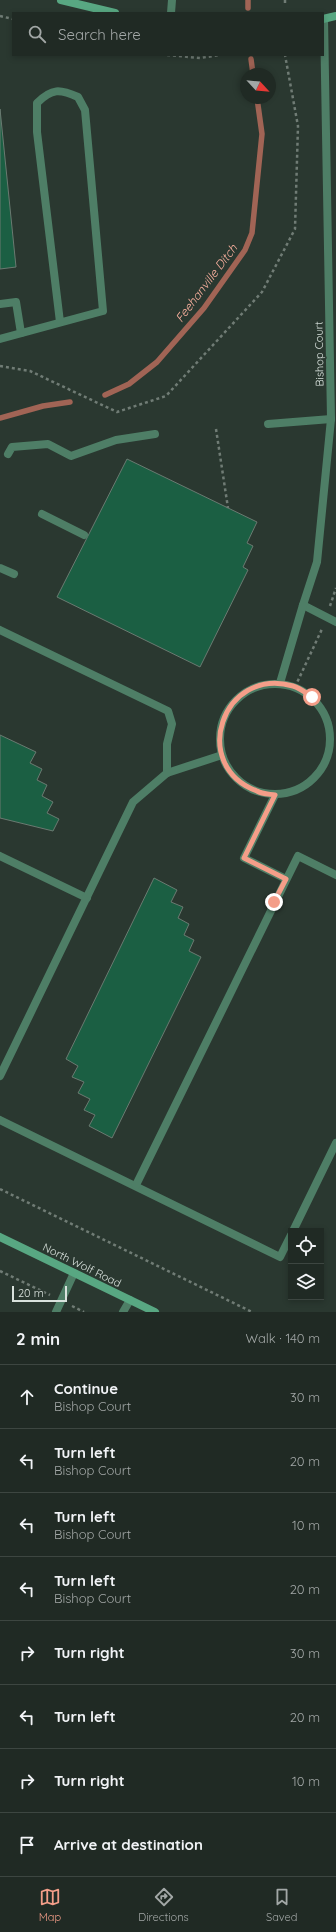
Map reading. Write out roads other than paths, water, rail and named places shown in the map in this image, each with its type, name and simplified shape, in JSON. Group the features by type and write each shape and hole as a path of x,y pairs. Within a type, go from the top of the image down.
{"main road":[{"path":"62,0 111,12"},
{"path":"324,19 336,16"},
{"name":"North Wolf Road","path":"0,1237 155,1312"}],"street":[{"path":"171,12 172,0"},
{"name":"Bishop Court","path":"280,683 302,605 317,562 333,391 324,19"},
{"path":"0,339 103,311 85,110 78,96 64,91 47,94 38,103 37,124 60,322"},
{"path":"0,304 16,302 21,333"},
{"path":"268,424 331,419"},
{"path":"8,454 12,447 48,444 70,456 116,440 155,434"},
{"path":"42,514 84,535"},
{"path":"0,568 14,574"},
{"path":"302,605 336,622"},
{"path":"0,630 168,711 172,724 167,744 167,773"},
{"path":"280,683 295,687 312,697 324,712 330,730 330,749 323,767 310,782 294,791 275,795 257,792 242,784 229,771 222,755 219,737 223,719 232,704 245,692 262,685 280,683"},
{"path":"0,1076 133,802 167,773 222,755"},
{"path":"275,795 244,858 286,879"},
{"path":"0,856 87,898"},
{"path":"136,1185 298,856 336,875"},
{"path":"0,1120 136,1185 280,1257 288,1241"},
{"path":"294,1228 336,1143"},
{"path":"56,1312 74,1273"},
{"path":"123,1312 130,1300"}],"waterway":[{"name":"Feehanville Ditch","path":"248,0 248,8"},
{"name":"Feehanville Ditch","path":"251,59 252,68"},
{"name":"Feehanville Ditch","path":"105,395 129,384 157,362 204,308 245,250 252,233 262,134 258,104"},
{"name":"Feehanville Ditch","path":"0,418 43,406 70,402"}]}
